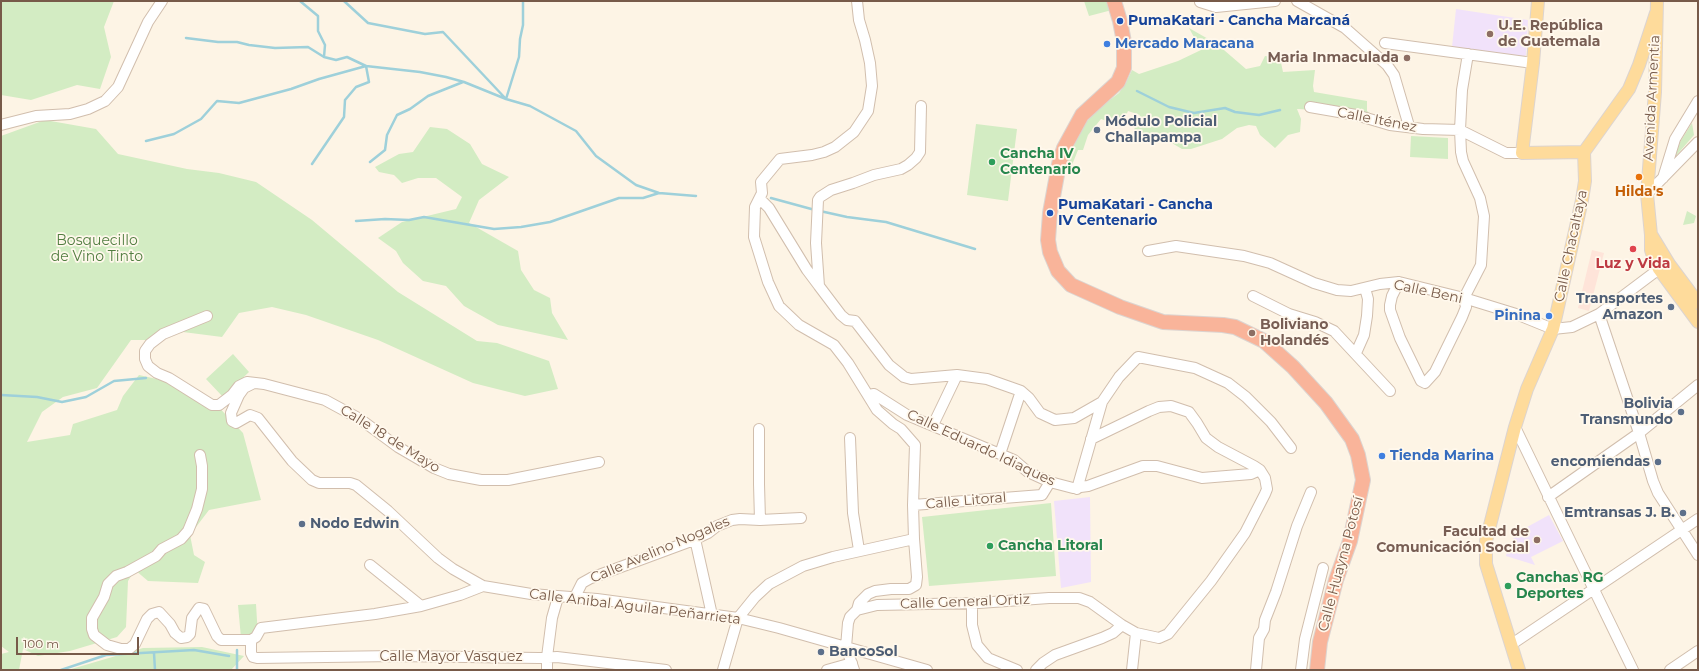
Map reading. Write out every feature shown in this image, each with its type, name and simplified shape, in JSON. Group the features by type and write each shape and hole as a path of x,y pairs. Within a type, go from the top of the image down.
{"highway":[{"name":"Calle Huayna Potosí","path":"1114,1 1124,42 1124,68 1115,85 1082,115 1064,148 1059,164 1050,213 1048,240 1050,252 1058,271 1071,285 1120,308 1163,322 1235,327 1264,341 1293,367 1322,398 1352,439 1358,455 1363,480 1350,541 1336,580 1320,642 1316,670"}],"main road":[{"path":"1522,154 1533,64 1538,1"},
{"path":"1584,152 1629,89 1639,66 1656,7"},
{"name":"Avenida Armentia","path":"1656,7 1655,92 1647,194 1654,260 1664,267"},
{"name":"Calle Iténez","path":"1522,154 1584,152"},
{"name":"Calle Chacaltaya","path":"1519,670 1512,644 1490,582 1486,564 1486,541 1515,427 1527,389 1553,329 1582,200 1585,181 1584,152"},
{"path":"1664,267 1698,303"},
{"path":"1664,267 1698,322"}],"street":[{"path":"1,125 36,116 70,114 88,109 105,101 118,87 148,22 162,1"},
{"name":"Calle Litoral","path":"857,1 858,20 869,56 872,86 868,111 854,132 835,147 812,155 780,158 761,182 762,193 755,207 754,237 773,296 779,306 789,317 834,346 848,363 877,410 901,429 915,445 913,505 1042,495 1050,482"},
{"path":"1200,2 1216,7 1275,1"},
{"path":"1297,1 1345,28 1387,65 1394,75 1409,126"},
{"path":"1386,43 1533,64"},
{"path":"1399,282 1392,296 1390,310 1400,338 1423,383 1429,380 1435,372 1462,317 1466,307 1464,298 1481,265 1484,216 1480,198 1463,161 1460,130 1462,90 1468,54"},
{"path":"1662,178 1675,139 1698,101"},
{"path":"819,286 816,243 818,200 831,190 853,184 874,175 896,171 908,165 916,158 920,152 921,106"},
{"name":"Calle Iténez","path":"1310,107 1356,115 1390,125 1409,126 1422,129 1460,130 1506,153 1522,154"},
{"path":"1647,194 1698,142"},
{"path":"760,199 769,208 800,258 841,315 847,320 855,321 889,365 904,377 911,379 957,375 987,379 1021,391 1029,398 1040,413 1055,420 1074,418 1102,402"},
{"name":"Calle Beni","path":"1148,251 1176,246 1244,256 1270,263 1328,288 1351,291 1380,284 1399,282 1464,298 1516,314 1553,329 1572,328 1599,314 1664,267"},
{"path":"1356,353 1364,335 1367,316 1368,299 1365,288"},
{"path":"1253,296 1289,314 1327,326 1356,353 1390,391"},
{"path":"1599,314 1658,493 1698,555"},
{"path":"207,316 168,331 154,341 145,351 145,359 148,366 157,373 169,378 212,405 219,405 232,395 239,386 247,382 254,383"},
{"path":"1077,488 1102,402 1119,377 1138,357 1195,368 1228,384 1251,402 1271,422 1291,448"},
{"path":"933,426 957,375"},
{"name":"Calle 18 de Mayo","path":"254,383 272,386 331,402 360,419 398,447 434,468 465,478 494,482 599,462"},
{"name":"Calle Anibal Aguilar Peñarrieta","path":"254,383 244,388 239,395 231,413 232,421 236,423 250,415 258,418 292,461 312,480 319,483 350,483 356,485 388,511 438,558 453,569 483,586 531,594 575,597 738,618 779,628 846,648 879,655 927,670"},
{"path":"1548,497 1639,433 1698,385"},
{"path":"1000,454 1021,391"},
{"name":"Calle Eduardo Idiaques","path":"868,395 874,394 907,415 1014,460 1028,472 1050,482 1077,488 1088,486 1143,466 1157,466 1202,478 1251,474 1260,470"},
{"path":"1091,439 1149,411 1159,407 1171,406 1189,412 1206,438 1260,470"},
{"path":"1515,427 1633,670"},
{"path":"759,429 760,520"},
{"path":"850,438 853,513 859,550"},
{"path":"200,455 202,466 202,489 197,509 188,531 181,539 162,549 156,556 127,572 116,576 108,584 104,597 92,618 92,629 94,636 107,645 121,649 129,648 135,644 147,620 152,614 159,612 170,624 175,633 181,638 187,637 190,634 194,613 199,608 204,608 217,636 221,640 251,640 256,637 261,628 375,614 421,606 460,596 483,586"},
{"name":"Calle General Ortiz","path":"857,610 877,605 972,603 1079,598 1090,602 1122,626 1136,633 1159,638 1168,634 1211,581 1245,533 1266,494 1266,484 1260,470"},
{"path":"1256,670 1259,638 1264,629 1265,620 1276,592 1297,526 1311,492"},
{"path":"827,670 853,666 846,648 848,624 850,617 857,610 862,598 875,591 909,589 916,585 917,577 913,505"},
{"name":"Calle Avelino Nogales","path":"575,597 582,583 591,578 695,539 717,526 732,520 801,518"},
{"path":"1512,644 1698,519"},
{"path":"723,670 738,618 755,597 769,584 804,566 859,550 914,538"},
{"path":"695,539 712,615"},
{"path":"370,565 421,606"},
{"path":"1301,670 1305,639 1323,568"},
{"path":"547,670 547,657 552,618 558,597"},
{"path":"972,603 972,625 977,645 988,658 1016,670"},
{"path":"1036,670 1043,662 1055,655 1102,638 1113,633 1122,626"},
{"path":"1132,670 1136,633"},
{"name":"Calle Mayor Vasquez","path":"251,640 251,653 253,657 257,658 395,656 557,657 666,670"},
{"path":"1670,670 1698,651"}],"shaded area":[{"name":"U.E. República de Guatemala","path":"1456,9 1528,20 1526,55 1522,58 1452,47"},
{"path":"1592,250 1604,253 1589,311 1578,308"},
{"path":"1090,497 1091,582 1061,588 1054,501"},
{"name":"Facultad de Comunicación Social","path":"1549,515 1563,541 1531,557 1535,565 1506,556 1508,546 1518,532"}],"green space":[{"path":"1,1 114,1 104,27 111,57 100,89 77,85 31,100 1,95"},
{"path":"1084,1 1109,1 1112,10 1089,16"},
{"path":"1189,28 1217,44 1246,69 1260,66 1265,56 1280,58 1283,72 1315,70 1313,86 1314,92 1367,101 1367,111 1384,123 1337,111 1297,109 1301,119 1300,132 1288,135 1275,148 1260,135 1256,126 1249,125 1237,128 1222,139 1191,149 1182,149 1170,142 1134,130 1140,115 1128,111 1121,126 1101,119 1088,135 1083,150 1078,150 1070,170 1064,170 1069,148 1078,131 1098,109 1119,93 1132,70 1139,74 1178,61 1201,50"},
{"name":"Bosquecillo de Vino Tinto","path":"45,120 96,129 118,154 187,169 219,173 256,182 312,220 398,292 477,341 497,343 549,361 558,389 525,396 473,383 378,340 306,315 272,307 239,313 222,337 183,332 154,340 131,340 97,388 63,397 42,412 27,442 70,435 73,424 117,410 123,396 139,375 161,380 212,400 243,433 261,500 209,510 190,535 194,555 205,562 198,583 148,581 135,570 128,581 126,627 117,637 70,651 38,656 23,649 19,670 1,670 1,654 9,652 1,646 1,136"},
{"path":"1692,123 1694,135 1675,157 1680,142"},
{"name":"Cancha IV Centenario","path":"976,124 1017,129 1008,201 967,195"},
{"path":"430,127 447,129 470,144 482,164 509,177 479,200 469,223 518,251 521,270 534,290 550,298 552,313 568,340 498,325 464,306 446,286 423,281 403,263 396,251 378,238 402,222 456,209 462,197 436,178 418,178 402,183 394,175 379,172 375,167 399,154 413,152"},
{"path":"1411,136 1448,138 1448,159 1410,157"},
{"path":"1687,211 1696,216 1694,223 1683,225"},
{"path":"233,354 249,372 223,397 206,379"},
{"name":"Cancha Litoral","path":"1051,503 1056,576 929,586 922,517"},
{"path":"256,604 258,637 241,638 238,605"},
{"path":"202,647 244,656 231,670 68,670 143,648"}],"waterway":[{"path":"300,1 318,16 318,31 325,45 324,57"},
{"path":"344,1 368,23 425,34 443,32 506,99 519,57 520,39 523,25 523,1"},
{"path":"186,38 218,42 237,42 275,48 308,47 324,57 336,60 347,57 366,66 369,82 356,87 345,100 344,117 312,164"},
{"path":"146,141 174,134 201,119 217,101 239,103 366,66 420,72 446,77 464,82 506,99 530,106 576,131 596,156 636,185 659,193 696,196"},
{"path":"370,162 385,150 387,135 397,115 410,109 428,96 463,82"},
{"path":"1137,91 1169,107 1194,113 1225,108 1235,112 1259,115 1280,110"},
{"path":"356,221 385,219 409,220 424,217 494,229 521,227 550,222 619,198 643,198 659,193"},
{"path":"771,198 815,210"},
{"path":"820,211 847,217 886,222 975,249"},
{"path":"1,395 37,397 62,402 86,397 114,381 146,378"},
{"path":"61,670 106,655 194,650 229,656"},
{"path":"237,650 237,670"},
{"path":"154,653 155,670"}],"place":[{"name":"PumaKatari - Cancha Marcaná","path":"1120,21"},
{"name":"U.E. República de Guatemala","path":"1490,34"},
{"name":"Mercado Maracana","path":"1107,44"},
{"name":"Maria Inmaculada","path":"1407,58"},
{"name":"Módulo Policial Challapampa","path":"1097,130"},
{"name":"Cancha IV Centenario","path":"992,162"},
{"name":"Hilda's","path":"1639,177"},
{"name":"PumaKatari - Cancha IV Centenario","path":"1050,213"},
{"name":"Luz y Vida","path":"1633,249"},
{"name":"Transportes Amazon","path":"1671,307"},
{"name":"Pinina","path":"1549,316"},
{"name":"Boliviano Holandés","path":"1252,333"},
{"name":"Bolivia Transmundo","path":"1681,412"},
{"name":"Tienda Marina","path":"1382,456"},
{"name":"encomiendas","path":"1658,462"},
{"name":"Emtransas J. B.","path":"1683,513"},
{"name":"Nodo Edwin","path":"302,524"},
{"name":"Facultad de Comunicación Social","path":"1537,540"},
{"name":"Cancha Litoral","path":"990,546"},
{"name":"Canchas RG Deportes","path":"1508,586"},
{"name":"BancoSol","path":"821,652"}]}
